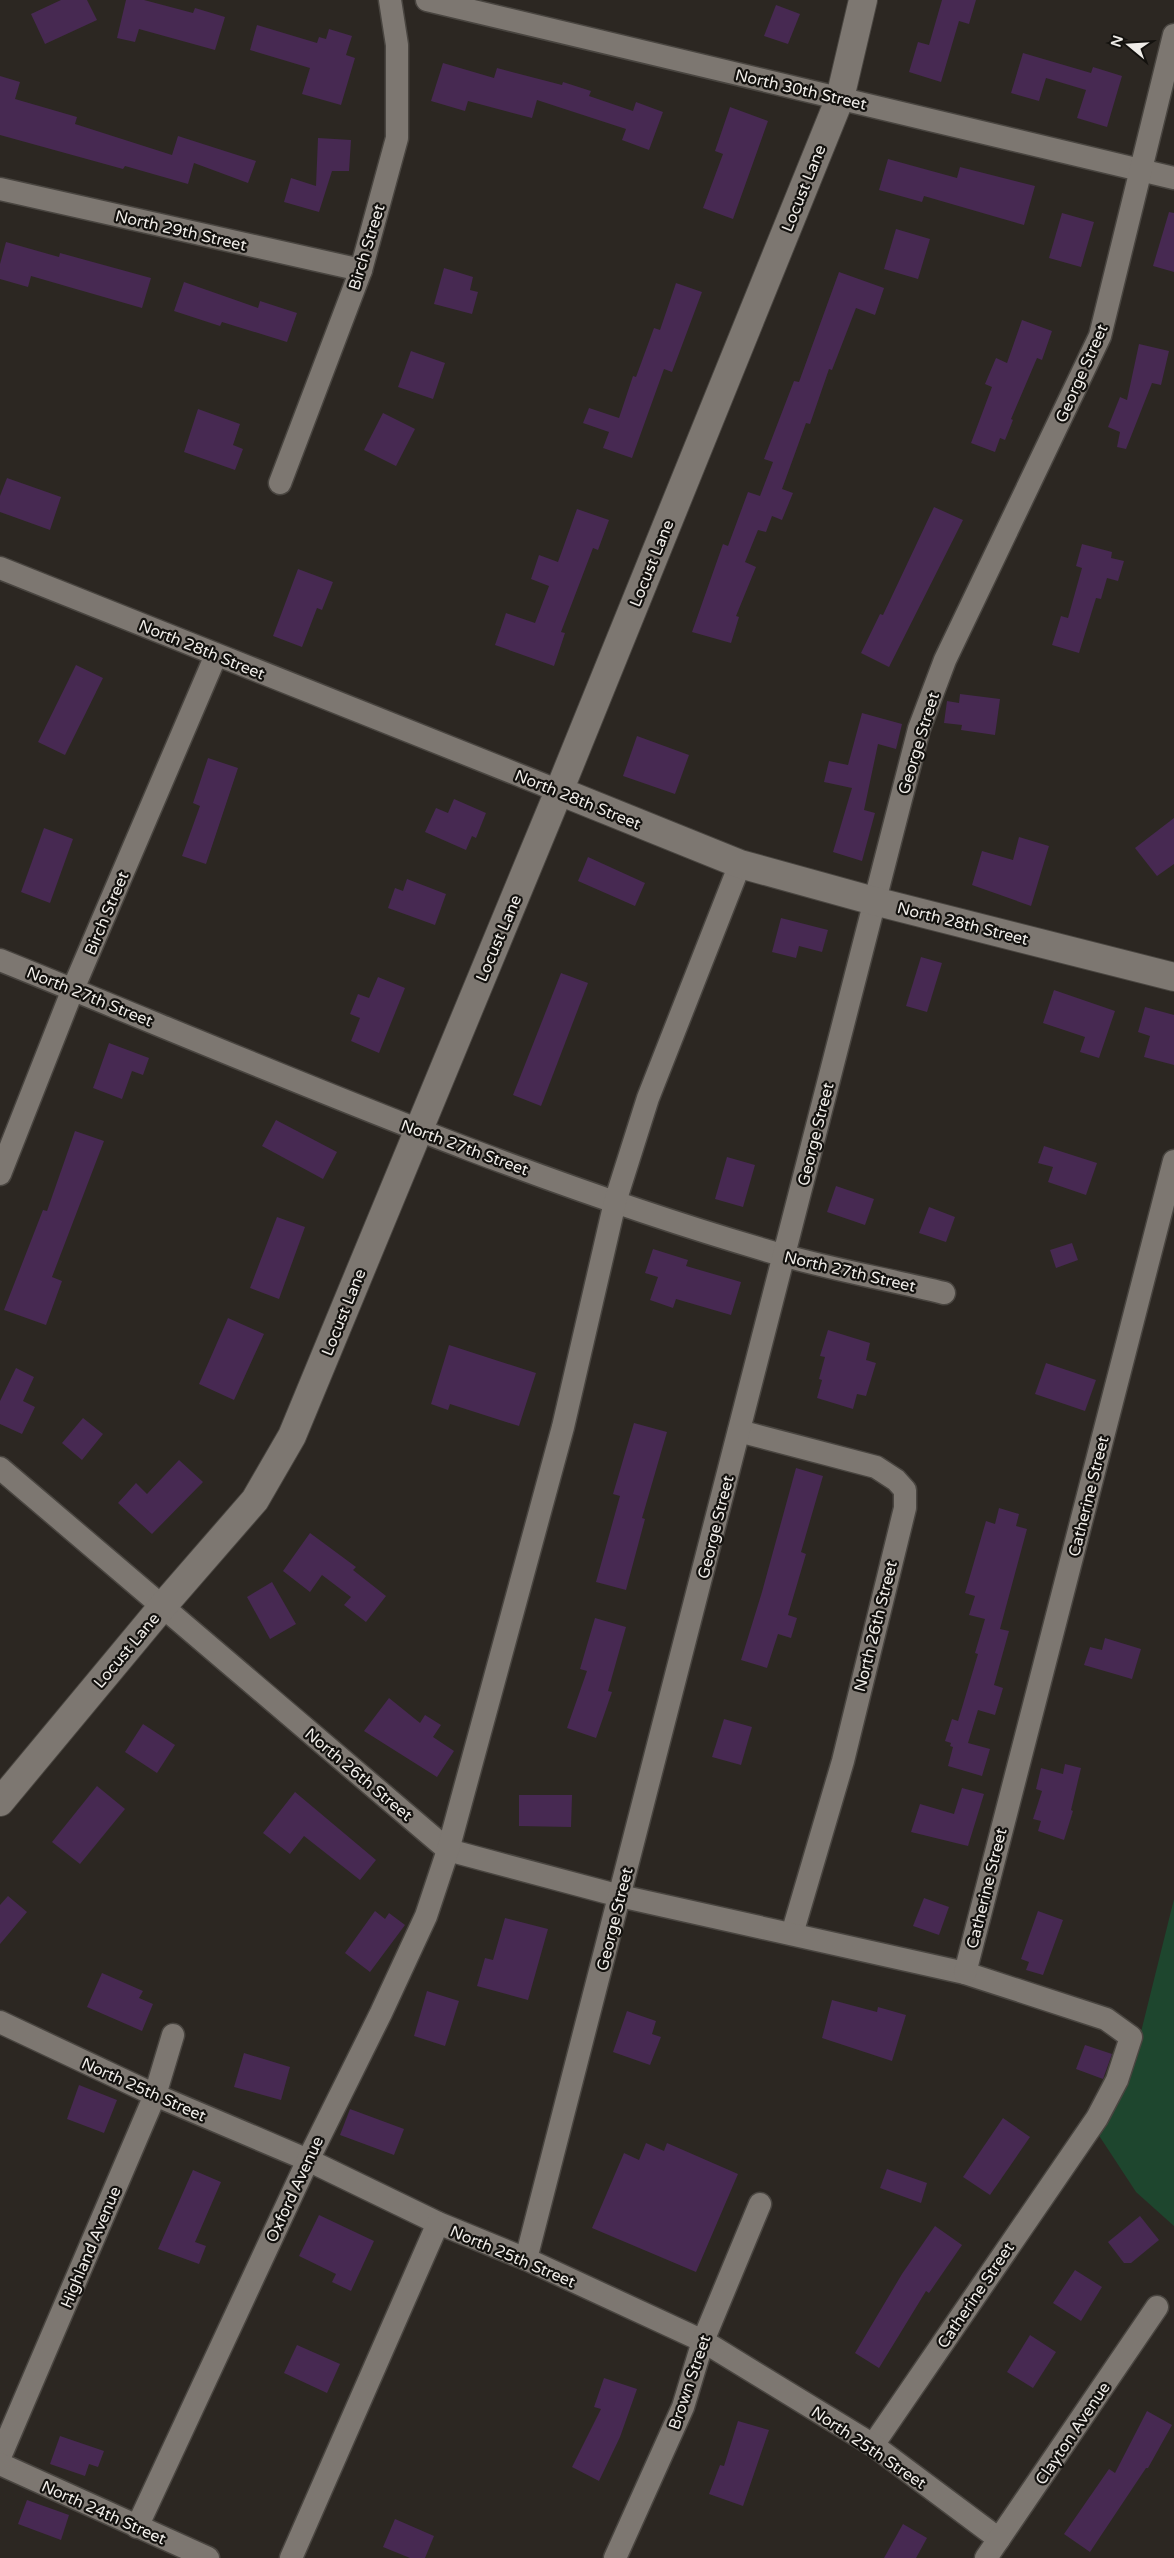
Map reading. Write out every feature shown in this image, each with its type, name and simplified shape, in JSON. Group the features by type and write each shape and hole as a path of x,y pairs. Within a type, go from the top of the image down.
{"street":[{"name":"Birch Street","path":"280,484 361,270 396,138 397,44 390,0"},
{"name":"North 30th Street","path":"427,0 1174,178"},
{"name":"Locust Lane","path":"0,1802 162,1607 255,1500 292,1436 559,791 840,98 863,0"},
{"name":"George Street","path":"526,2259 919,729 945,660 1100,336 1174,36"},
{"name":"North 29th Street","path":"0,190 361,270"},
{"name":"North 28th Street","path":"0,568 740,864 874,901 1174,977"},
{"name":"Birch Street","path":"0,1174 73,989 216,655"},
{"path":"448,1850 563,1427 615,1202 648,1098 740,864"},
{"name":"North 27th Street","path":"0,960 418,1130 615,1202 784,1256 944,1293"},
{"name":"Catherine Street","path":"872,2445 1097,2118 1117,2080 1130,2037 1106,2019 965,1973 1174,1161"},
{"name":"North 26th Street","path":"739,1432 876,1467 896,1480 905,1490 905,1508 843,1761 792,1934"},
{"name":"North 26th Street","path":"0,1468 448,1850 620,1896 965,1973"},
{"name":"Oxford Avenue","path":"137,2527 308,2160 381,2013 426,1916 448,1850"},
{"name":"North 25th Street","path":"0,2022 155,2095 308,2160 438,2223 526,2259 702,2341 872,2445 999,2539"},
{"name":"Highland Avenue","path":"0,2457 155,2095 172,2035"},
{"name":"Brown Street","path":"615,2558 683,2407 702,2341 760,2204"},
{"path":"291,2558 438,2223"},
{"name":"Clayton Avenue","path":"986,2558 1157,2307"},
{"name":"North 24th Street","path":"0,2464 208,2558"}],"green space":[{"path":"1174,1899 1174,2226 1136,2192 1098,2134 1138,2044"}],"building":[{"path":"61,0 87,0 97,20 45,44 31,14"},
{"path":"126,0 144,0 193,13 195,8 225,17 215,50 139,29 135,42 117,38"},
{"path":"942,0 976,0 969,24 959,21 941,82 909,72 918,42 929,45"},
{"path":"776,5 800,14 788,44 764,36"},
{"path":"257,25 317,43 319,37 326,39 329,29 352,36 346,55 355,58 341,105 302,94 310,68 250,50"},
{"path":"1023,53 1091,73 1093,67 1122,76 1107,127 1077,118 1086,90 1046,78 1039,101 1011,93"},
{"path":"443,63 494,78 497,68 562,85 563,82 591,91 589,96 633,111 636,102 663,112 649,150 622,140 626,129 537,100 532,118 468,101 465,111 431,101"},
{"path":"0,76 20,82 15,99 77,117 75,124 172,155 178,136 256,161 248,183 194,163 188,184 125,166 123,169 0,135"},
{"path":"730,107 768,121 733,219 703,208 723,154 715,151"},
{"path":"318,138 351,140 349,171 332,171 319,212 284,202 291,178 316,186"},
{"path":"888,159 957,178 960,167 1035,186 1024,225 924,196 922,202 879,190"},
{"path":"1169,212 1174,213 1174,272 1153,266"},
{"path":"1062,213 1094,222 1081,267 1049,258"},
{"path":"896,229 930,239 918,279 884,269"},
{"path":"6,242 59,257 60,253 151,278 142,308 31,276 28,287 0,279 0,264"},
{"path":"444,268 473,277 470,290 478,292 472,314 434,304"},
{"path":"839,272 884,288 875,315 856,308 832,370 829,369 810,424 806,423 782,489 793,493 782,520 772,516 766,532 758,530 745,562 756,567 736,616 739,617 731,643 692,632 723,544 728,546 748,492 760,496 773,462 764,459 794,381 799,382"},
{"path":"184,282 258,308 260,301 297,313 287,342 222,322 220,326 174,311"},
{"path":"676,283 702,292 672,372 664,369 632,458 603,448 609,432 583,423 589,408 619,418 633,376 636,377 654,328 660,330"},
{"path":"1022,320 1052,331 1042,360 1037,358 1011,419 1013,420 1005,440 1000,438 995,452 971,443 992,387 985,384 996,358 1007,363"},
{"path":"1139,344 1169,351 1161,385 1152,383 1126,449 1117,447 1120,432 1108,427 1120,397 1127,400"},
{"path":"411,351 445,363 433,399 398,387"},
{"path":"198,409 240,424 233,445 243,449 235,470 184,452"},
{"path":"383,413 415,429 396,466 364,450"},
{"path":"7,478 61,497 50,530 0,512 0,496"},
{"path":"934,507 963,520 889,667 861,653 880,614 883,615"},
{"path":"577,509 609,520 598,550 593,548 561,632 565,633 554,666 495,645 506,613 535,623 549,586 531,579 539,555 558,562"},
{"path":"1082,544 1112,552 1111,558 1124,561 1118,581 1107,578 1101,599 1096,598 1079,653 1052,645 1061,616 1068,618 1082,568 1076,566"},
{"path":"298,569 333,582 322,610 317,608 302,647 273,636"},
{"path":"76,665 103,678 65,755 38,742"},
{"path":"960,694 1000,699 995,735 961,730 962,725 944,723 947,701 959,703"},
{"path":"862,713 902,724 896,749 878,744 864,810 875,813 862,861 833,852 852,788 824,782 829,761 848,765"},
{"path":"637,736 689,755 675,794 623,776"},
{"path":"208,758 238,768 206,864 182,856 200,806 193,803"},
{"path":"454,799 486,813 476,838 472,836 466,850 425,832 436,808 448,813"},
{"path":"1174,818 1174,864 1157,876 1135,848"},
{"path":"44,828 73,839 50,903 21,892"},
{"path":"1019,837 1049,846 1031,906 972,885 982,851 1013,860"},
{"path":"588,857 645,883 635,906 578,881"},
{"path":"407,879 446,894 435,925 388,908 395,888 403,891"},
{"path":"781,918 828,930 822,952 799,946 796,958 772,952"},
{"path":"921,957 942,963 927,1012 906,1006"},
{"path":"561,973 588,983 541,1106 513,1095"},
{"path":"378,977 405,988 379,1053 351,1041 360,1018 350,1014 358,994 369,998"},
{"path":"1054,990 1115,1011 1099,1058 1080,1052 1085,1037 1043,1023"},
{"path":"1145,1007 1174,1015 1174,1065 1144,1057 1150,1036 1138,1032"},
{"path":"109,1043 149,1058 143,1075 132,1071 122,1099 93,1088"},
{"path":"276,1120 337,1152 323,1179 262,1146"},
{"path":"75,1131 104,1141 52,1277 62,1281 46,1325 4,1310 43,1210 47,1211"},
{"path":"1044,1146 1097,1163 1086,1195 1048,1182 1053,1167 1038,1163"},
{"path":"727,1157 755,1165 743,1207 715,1199"},
{"path":"836,1186 874,1199 865,1225 827,1212"},
{"path":"929,1207 955,1217 946,1242 919,1233"},
{"path":"277,1217 305,1227 279,1299 250,1288"},
{"path":"1072,1243 1078,1260 1056,1268 1050,1250"},
{"path":"653,1249 688,1260 686,1266 741,1282 731,1315 676,1299 673,1308 650,1300 658,1277 645,1273"},
{"path":"228,1318 264,1334 234,1400 199,1384"},
{"path":"828,1330 870,1343 866,1360 876,1363 866,1396 857,1394 853,1409 817,1398 822,1380 819,1379 825,1357 820,1356"},
{"path":"449,1345 536,1373 519,1426 450,1404 448,1410 431,1404"},
{"path":"1046,1363 1096,1380 1085,1411 1035,1394"},
{"path":"16,1368 34,1377 23,1401 35,1407 22,1434 0,1424 0,1401"},
{"path":"83,1418 103,1434 82,1460 62,1443"},
{"path":"634,1423 667,1432 642,1518 645,1519 626,1590 596,1582 620,1496 613,1494"},
{"path":"179,1460 203,1482 152,1534 118,1503 136,1483 147,1494"},
{"path":"796,1468 823,1476 801,1552 806,1554 788,1615 797,1618 791,1638 778,1634 767,1668 741,1660"},
{"path":"999,1508 1019,1514 1016,1526 1027,1529 1000,1629 1009,1631 994,1685 1003,1688 995,1715 978,1710 968,1743 990,1749 982,1776 948,1766 953,1747 950,1746 951,1743 945,1741 952,1719 958,1721 978,1654 975,1653 985,1619 969,1615 975,1596 965,1593 986,1521 995,1524"},
{"path":"310,1533 356,1567 353,1570 386,1596 366,1622 344,1605 351,1597 322,1575 310,1592 283,1571"},
{"path":"272,1582 296,1624 270,1639 247,1597"},
{"path":"595,1618 626,1627 608,1691 612,1692 596,1738 567,1728 587,1671 580,1669"},
{"path":"1105,1638 1141,1649 1132,1679 1084,1665 1090,1647 1102,1650"},
{"path":"389,1698 420,1723 425,1715 441,1725 433,1737 454,1751 437,1777 364,1731"},
{"path":"724,1719 752,1727 741,1765 712,1757"},
{"path":"143,1724 175,1745 157,1773 125,1752"},
{"path":"1065,1764 1081,1768 1071,1810 1073,1811 1064,1840 1038,1831 1041,1821 1033,1819 1042,1791 1036,1789 1041,1768 1063,1774"},
{"path":"97,1786 125,1809 80,1864 52,1842"},
{"path":"962,1788 984,1794 968,1846 911,1832 920,1804 954,1814"},
{"path":"295,1792 376,1860 360,1880 304,1836 290,1854 263,1833"},
{"path":"519,1795 572,1795 571,1827 519,1826"},
{"path":"8,1896 27,1912 0,1944 0,1905"},
{"path":"924,1898 949,1907 939,1935 913,1926"},
{"path":"375,1911 385,1919 389,1913 405,1925 370,1972 345,1953"},
{"path":"1038,1911 1063,1920 1043,1975 1026,1970 1029,1962 1021,1959"},
{"path":"505,1918 548,1929 528,2000 477,1986 485,1958 493,1960"},
{"path":"102,1973 143,1991 139,1998 153,2004 142,2031 87,2007"},
{"path":"427,1991 459,2001 445,2046 414,2036"},
{"path":"832,2000 877,2012 878,2007 906,2015 892,2061 822,2038"},
{"path":"627,2011 656,2021 652,2034 661,2037 650,2065 613,2052"},
{"path":"1085,2045 1112,2054 1103,2079 1076,2069"},
{"path":"244,2053 290,2067 281,2100 234,2087"},
{"path":"79,2085 117,2100 104,2133 67,2119"},
{"path":"350,2109 404,2129 394,2155 340,2135"},
{"path":"1003,2118 1030,2137 990,2195 963,2177"},
{"path":"646,2143 664,2151 667,2143 738,2174 696,2272 592,2228 624,2153 639,2160"},
{"path":"887,2169 927,2183 921,2203 880,2188"},
{"path":"193,2170 221,2182 195,2242 206,2246 199,2264 158,2249"},
{"path":"319,2215 374,2241 351,2291 332,2282 336,2274 299,2256"},
{"path":"1140,2216 1159,2240 1131,2263 1124,2263 1108,2242"},
{"path":"935,2226 962,2245 929,2293 926,2291 879,2368 855,2353 902,2274"},
{"path":"1075,2270 1102,2287 1081,2321 1053,2303"},
{"path":"1030,2335 1056,2352 1033,2388 1007,2372"},
{"path":"297,2345 340,2364 327,2393 284,2373"},
{"path":"604,2378 637,2389 620,2437 599,2481 572,2467 601,2409 594,2407"},
{"path":"1147,2411 1172,2425 1148,2468 1146,2468 1090,2552 1064,2534 1109,2469 1115,2473"},
{"path":"738,2421 769,2430 743,2506 709,2494 720,2465 724,2466"},
{"path":"60,2436 104,2451 98,2467 89,2464 85,2476 50,2464"},
{"path":"27,2500 69,2515 61,2540 18,2524"},
{"path":"395,2519 434,2536 425,2558 410,2558 383,2547"},
{"path":"903,2524 927,2538 916,2558 884,2558"}]}
